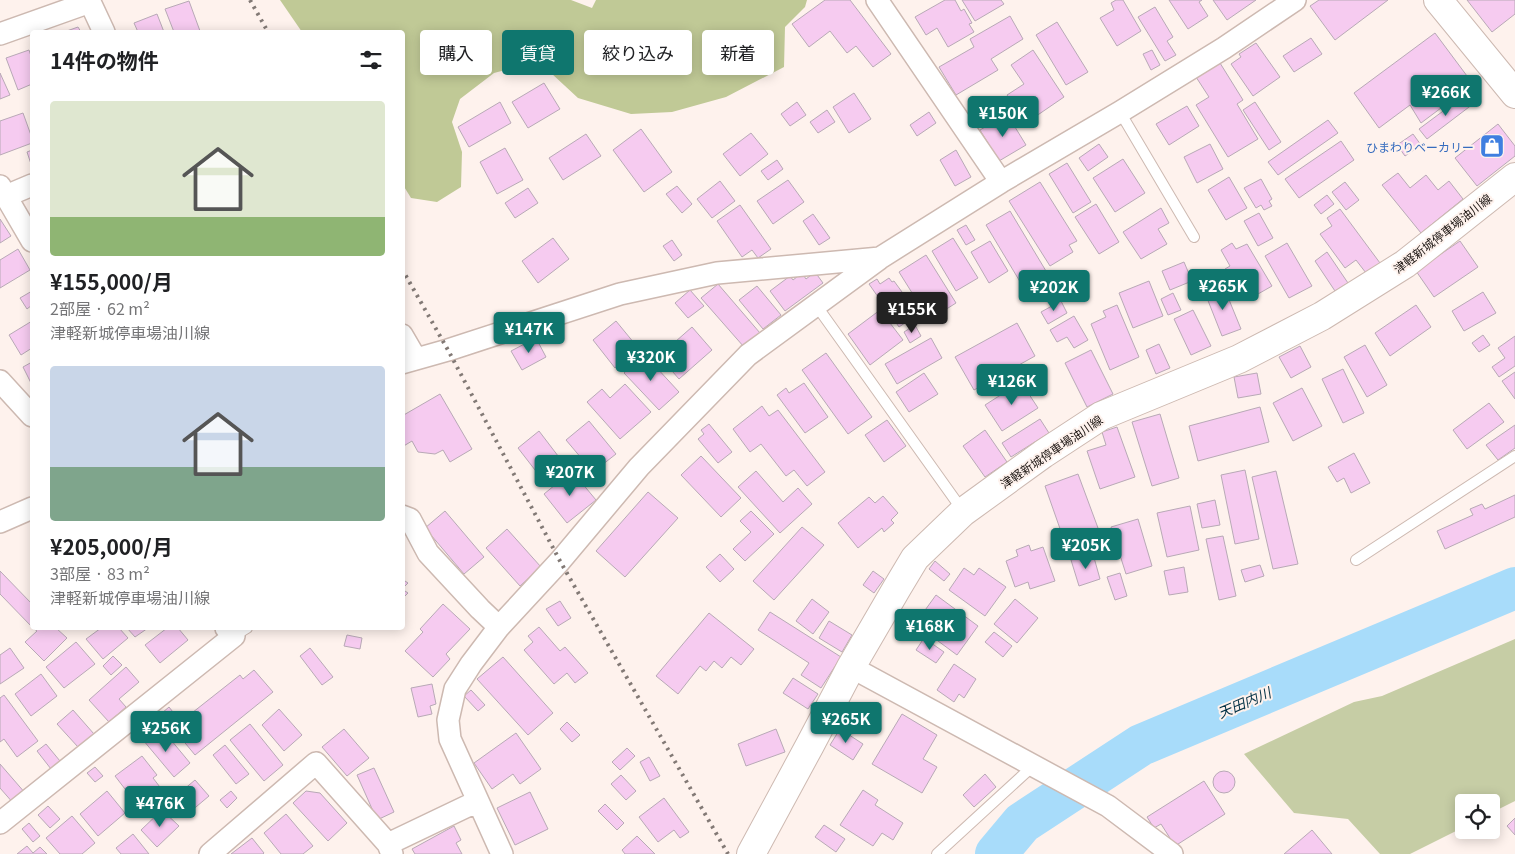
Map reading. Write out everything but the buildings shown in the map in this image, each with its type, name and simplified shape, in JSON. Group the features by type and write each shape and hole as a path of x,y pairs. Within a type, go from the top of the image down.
{"main road":[{"path":"1438,0 1515,94"},
{"name":"津軽新城停車場油川線","path":"751,854 851,667 915,558 963,512 1043,454 1101,416 1239,359 1322,316 1405,264 1515,177"}],"street":[{"path":"877,0 1001,182"},
{"path":"502,854 450,739 448,720 454,689 499,627 560,561 639,467 741,362 880,258 1001,182 1224,48 1295,0"},
{"path":"0,34 90,2 103,30"},
{"path":"30,186 3,191 30,238"},
{"path":"405,347 409,361 620,294 717,273 880,258"},
{"path":"0,381 30,414"},
{"path":"0,522 30,509"},
{"path":"405,517 410,519 428,552 499,627"},
{"path":"0,823 236,630"},
{"path":"851,667 1108,806 1172,854"},
{"path":"210,854 316,763 390,849 478,801"}],"lane":[{"path":"1120,112 1194,237"},
{"path":"816,305 963,512"},
{"path":"1356,560 1515,456"},
{"path":"937,854 1038,767"}],"green space":[{"path":"280,0 571,0 592,8 596,0 807,0 805,7 785,27 784,67 774,72 774,30 702,30 702,75 769,75 726,97 672,112 631,114 578,98 553,75 574,75 574,30 502,30 502,71 492,75 492,30 420,30 420,75 491,75 460,99 452,122 462,152 461,187 437,202 411,198 405,188 405,30 301,30"},
{"path":"1515,639 1515,801 1500,808 1500,794 1455,794 1455,832 1410,854 1380,854 1348,819 1294,813 1244,754 1354,702 1382,696"}],"waterway":[{"name":"天田内川","path":"996,854 1022,823 1141,745 1515,588"}],"railway":[{"path":"250,0 267,30"},
{"path":"405,274 448,350 560,561 728,854"}],"place":[{"name":"ひまわりベーカリー","path":"1492,146"}]}
